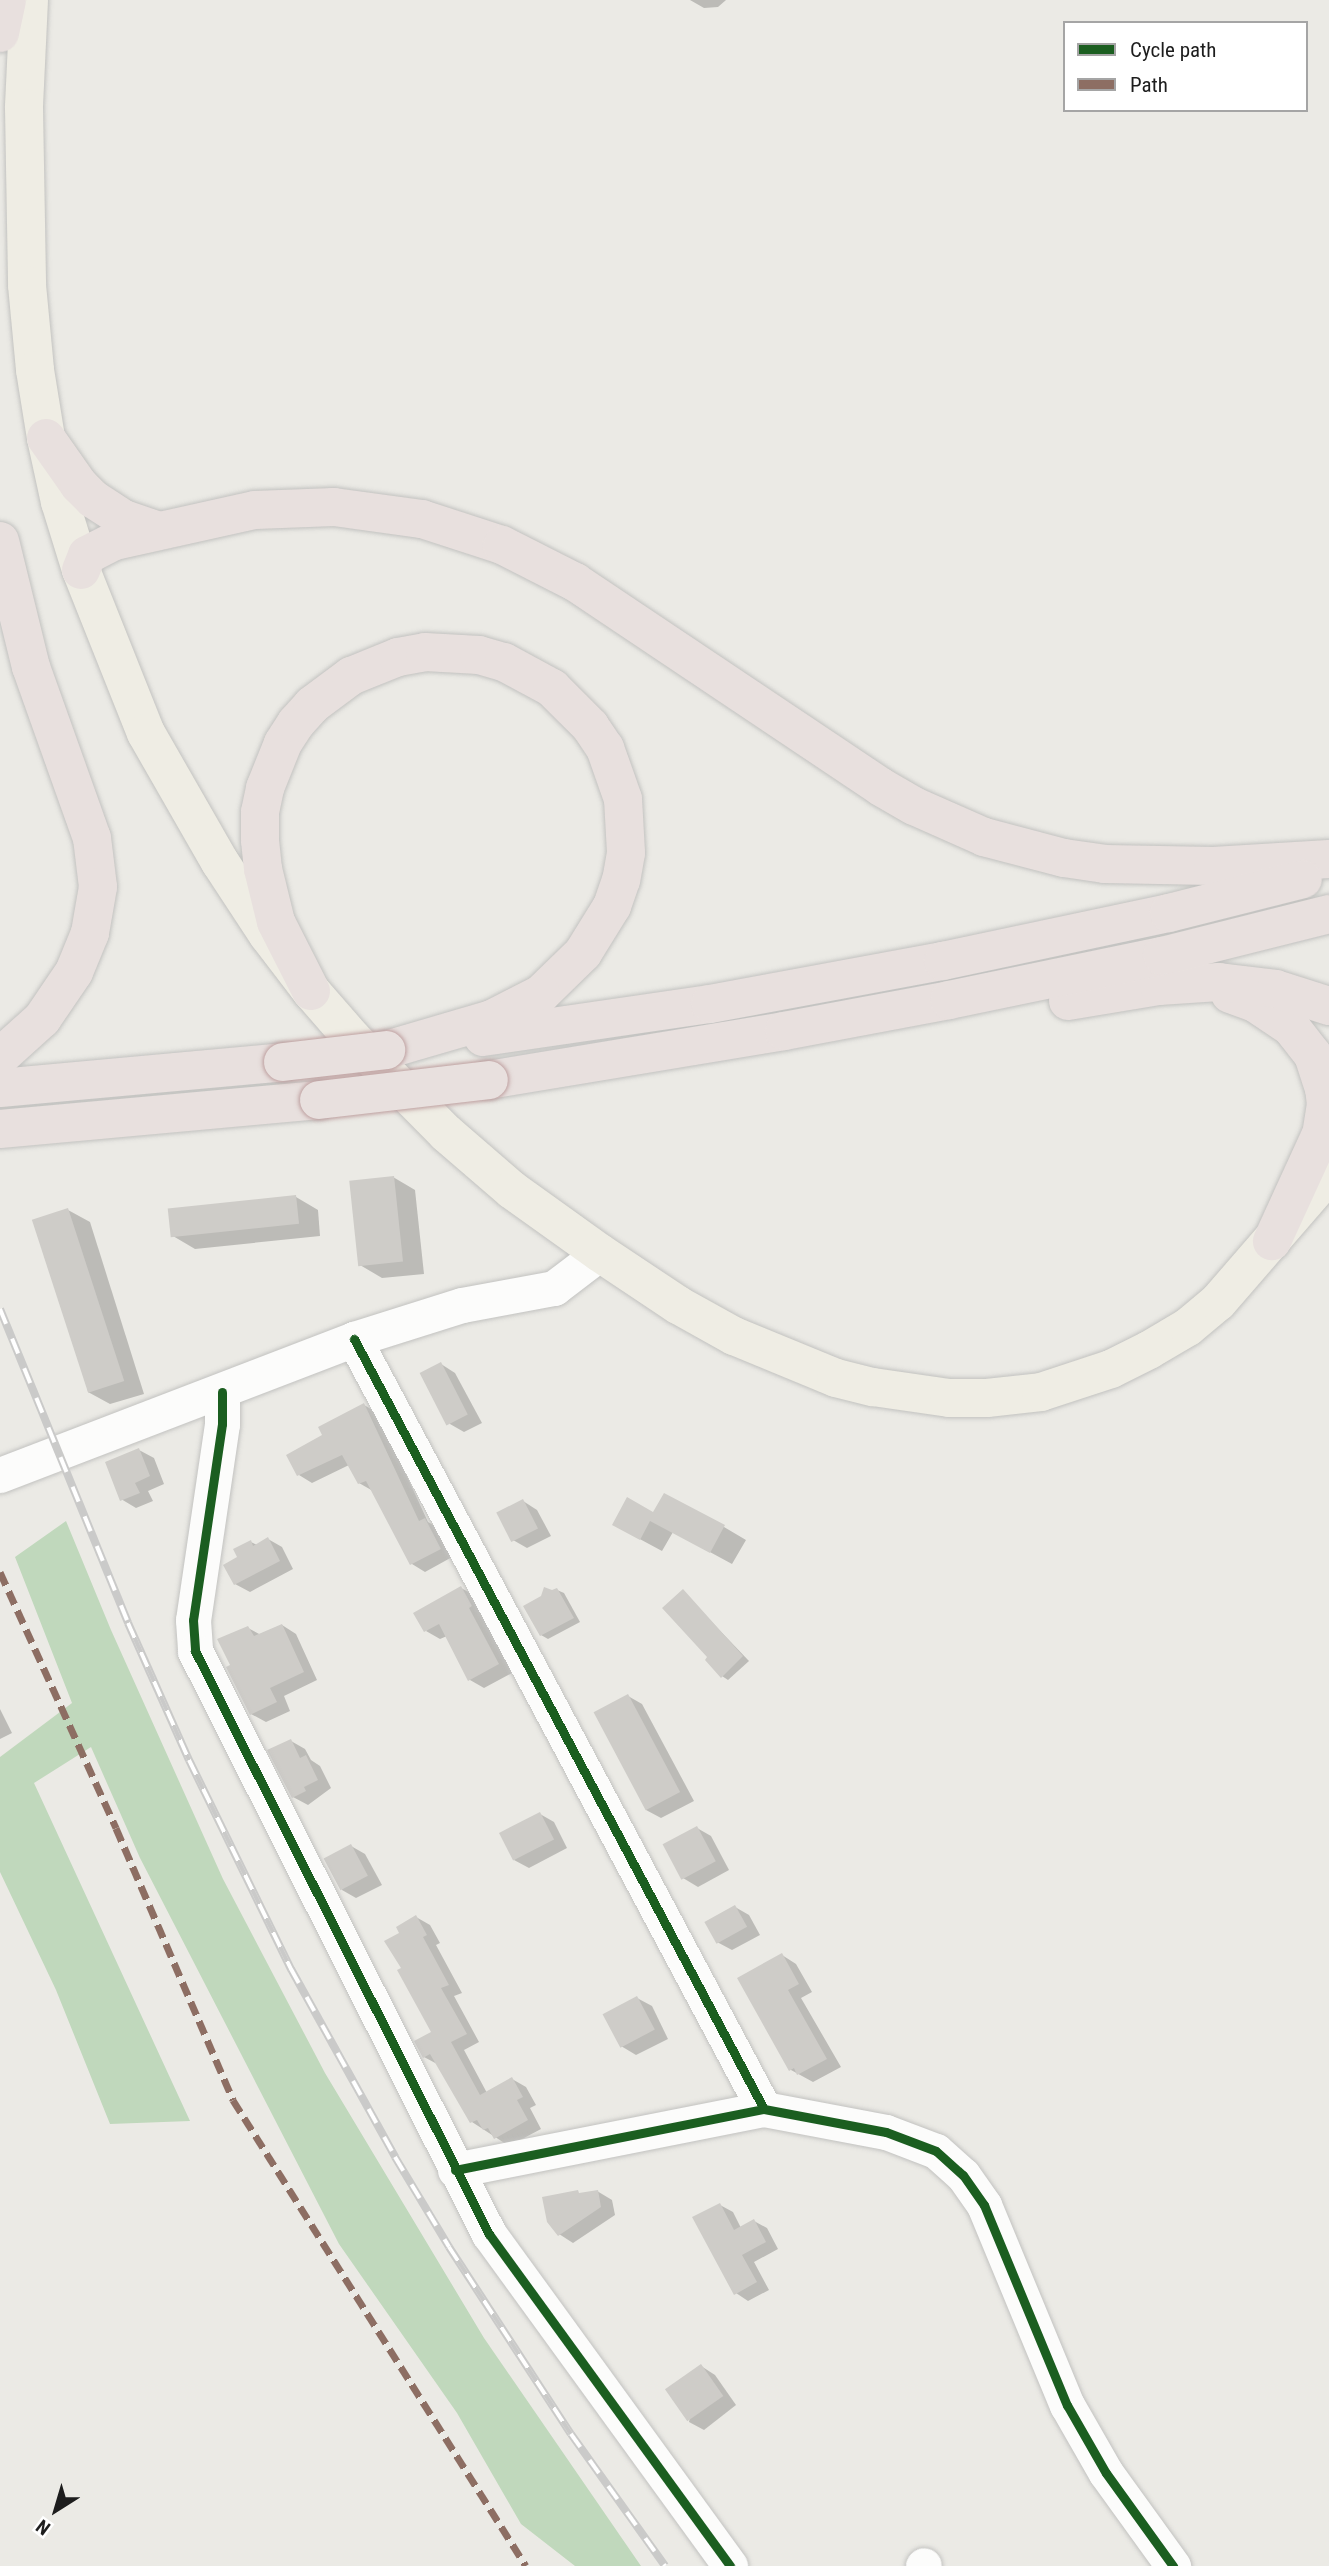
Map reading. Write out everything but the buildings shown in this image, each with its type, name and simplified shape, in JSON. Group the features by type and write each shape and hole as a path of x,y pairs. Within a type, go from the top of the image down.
{"highway":[{"path":"0,33 6,0"},
{"path":"46,438 79,485 93,499 124,519 156,530"},
{"path":"81,570 87,555 100,547 156,530 228,515 290,507 378,511 432,522 502,545 575,582 881,787 937,818 984,837 1024,849 1105,864 1213,866 1329,859"},
{"path":"0,541 32,667 92,838 97,887 90,933 74,972 42,1019 0,1057"},
{"path":"311,991 276,922 263,869 260,812 265,788 283,743 312,705 351,676 373,665 398,657 452,652 505,662 552,688 590,726 605,748 623,799 626,853 612,906 583,953 563,975 541,994 512,1011 449,1037"},
{"path":"0,1088 386,1050 449,1037 710,1004 943,961 1169,913 1329,873"},
{"path":"0,1129 319,1100 489,1080 784,1031 1162,956 1329,914"},
{"path":"784,1031 963,1020 1159,986 1239,983 1303,996 1329,1006"},
{"path":"1159,986 1219,992 1255,1003 1291,1027 1303,1040 1320,1071 1326,1104 1321,1135 1272,1241"}],"main road":[{"path":"29,0 24,108 27,285 35,370 46,438 60,502 81,570 146,733 187,809 268,934 311,991 352,1038 446,1133 512,1190 600,1253 689,1311 734,1336 836,1378 898,1392 987,1398 1041,1392 1075,1383 1149,1350 1188,1326 1218,1302 1329,1174"}],"street":[{"path":"0,1475 222,1392 354,1339 462,1305 554,1288 600,1253"},
{"path":"354,1339 764,2109"},
{"path":"222,1392 222,1424 193,1620 195,1651 489,2234 730,2566"},
{"path":"455,2170 764,2109 904,2137 936,2151 963,2175 984,2205 1068,2405 1106,2473 1173,2566"}],"green space":[{"path":"66,1521 111,1630 223,1879 325,2073 484,2338 641,2566 575,2566 521,2524 457,2413 339,2244 140,1858 91,1747 34,1783 190,2121 110,2124 56,1990 0,1872 0,1757 72,1703 15,1557"}],"railway":[{"path":"0,1309 128,1623 189,1760 291,1969 395,2157 449,2247 571,2434 665,2566"}],"marked path":[{"path":"0,1572 116,1828 233,2100 526,2566"}],"cycle path":[{"path":"354,1339 764,2109"},
{"path":"222,1392 222,1424 193,1620 195,1651 489,2234 730,2566"},
{"path":"455,2170 764,2109 886,2132 936,2151 963,2175 984,2205 1067,2405 1106,2473 1173,2566"}]}
